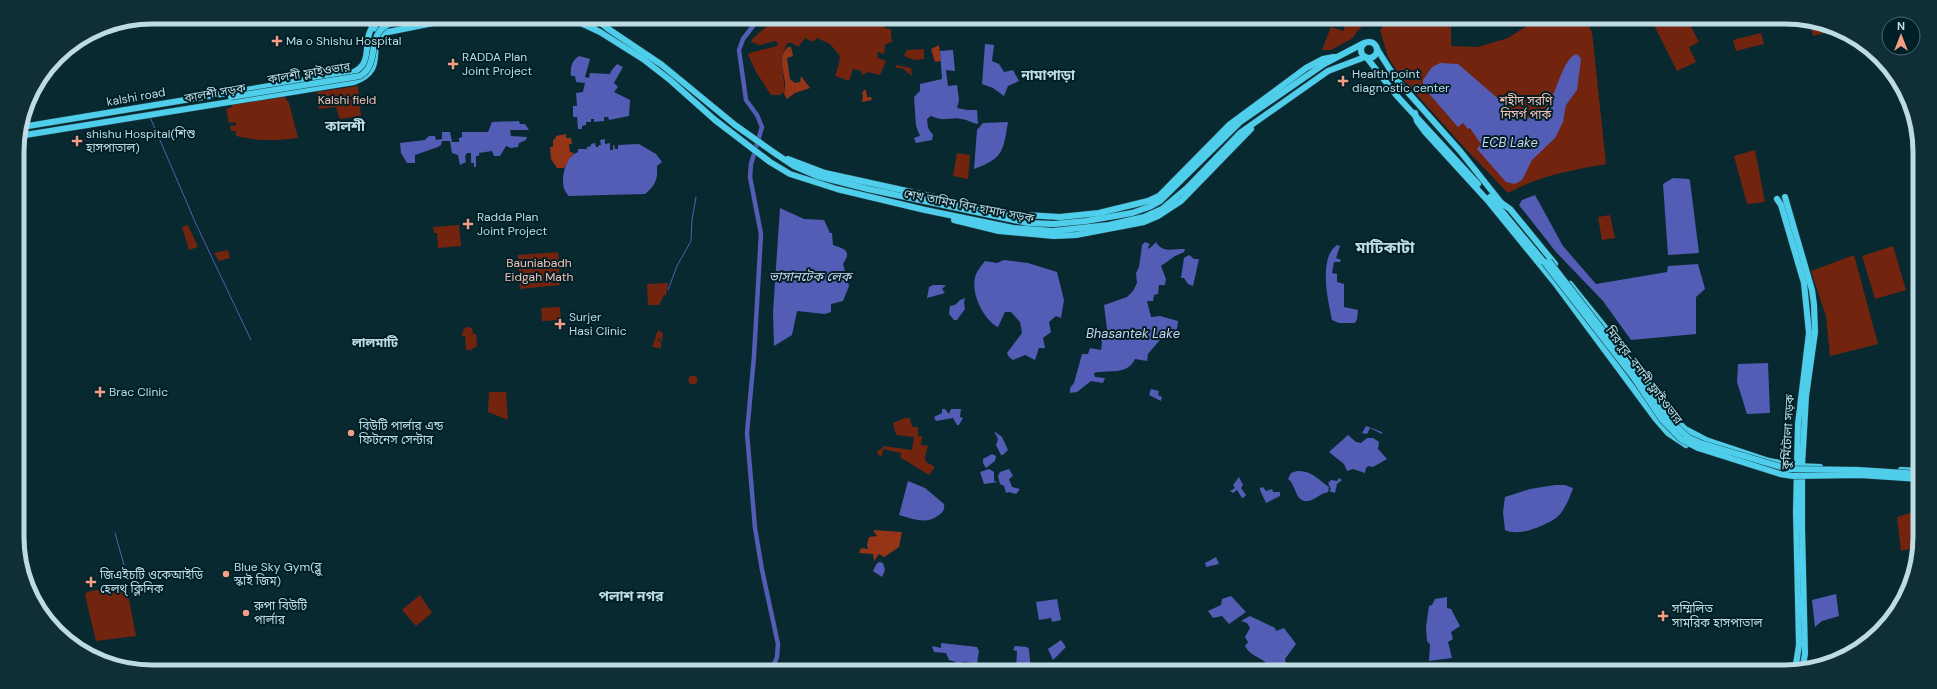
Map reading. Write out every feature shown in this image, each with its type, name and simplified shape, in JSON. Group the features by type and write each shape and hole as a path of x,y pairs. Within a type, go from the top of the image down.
{"main road":[{"path":"375,24 372,26 383,33 431,24"},
{"path":"384,24 387,29 394,32"},
{"name":"কালশী ফ্লাইওভার","path":"169,112 183,106 360,76 367,71 371,64 374,43 378,33 389,24"},
{"name":"শেখ তামিম বিন হামাদ সড়ক","path":"583,24 600,32 643,60 670,80 740,139 770,162 790,174 837,189 925,210 1013,228 1054,231 1109,225 1139,219 1162,209 1188,188 1240,133 1324,74 1339,66 1366,57"},
{"path":"594,24 600,32"},
{"name":"শেখ তামিম বিন হামাদ সড়ক","path":"600,24 662,65 744,131 794,166 817,176 1012,220 1054,224 1132,213 1160,201 1201,162 1232,129 1337,57 1364,43"},
{"name":"kalshi road","path":"27,126 349,73 358,70 364,63 368,35 372,26"},
{"name":"কালশী সড়ক","path":"25,135 354,82 363,78 371,70 376,60 377,42 383,33"},
{"path":"1364,43 1373,43 1401,84 1460,151 1546,262 1415,113 1397,96 1361,50 1364,43"},
{"path":"1366,57 1374,56 1377,49"},
{"path":"770,162 773,168 786,176 841,195 999,231 1025,234 1076,235 1133,225 1158,216 1173,208 1190,193 1251,129 1285,104"},
{"path":"1415,113 1417,120 1425,132 1489,202 1555,283 1655,418 1668,433 1695,450 1778,476 1799,478 1860,477 1913,480"},
{"name":"কুর্মিটোলা সড়ক","path":"1785,197 1812,290 1814,306 1815,332 1806,396 1799,466"},
{"name":"কুর্মিটোলা সড়ক","path":"1777,199 1781,205 1803,278 1809,333 1798,424 1798,645 1796,665"},
{"path":"1500,202 1510,209 1631,360 1667,410 1686,429 1706,440 1732,449 1769,460 1799,466 1913,472"},
{"name":"মিরপুর-বনানী ফ্লাইওভার","path":"1546,262 1649,390 1670,421 1689,438 1703,444 1788,469 1913,472"},
{"name":"মিরপুর-বনানী ফ্লাইওভার","path":"1546,262 1638,383 1663,421 1676,435 1686,442 1698,448 1787,475 1860,475 1913,479"},
{"name":"কুর্মিটোলা সড়ক","path":"1799,478 1805,654 1803,664"}],"green space":[{"path":"768,24 883,24 885,28 891,29 891,38 893,41 885,45 884,54 877,52 878,58 886,61 880,75 868,72 862,75 862,71 853,69 849,81 835,76 840,56 830,44 817,38 813,42 805,38 798,47 792,43 787,43 781,59 785,91 780,95 771,95 756,72 748,55 749,53 777,46 778,44 775,41 757,46 758,44 751,42 753,38"},
{"path":"1345,24 1365,24 1354,35 1353,38 1331,50 1322,50 1331,27 1344,31"},
{"name":"শহীদ সরণি নিসর্গ পার্ক","path":"1385,24 1451,24 1451,46 1478,47 1508,38 1530,24 1588,24 1592,32 1606,164 1568,171 1544,178 1508,193 1462,145 1400,76 1388,57 1380,30"},
{"path":"1654,24 1690,24 1699,42 1689,47 1696,62 1677,71"},
{"path":"1810,27 1829,32 1813,36"},
{"path":"1761,33 1764,44 1736,51 1733,40"},
{"path":"924,49 924,59 914,60 904,56 907,50"},
{"path":"897,65 911,68 912,76 902,68 895,68"},
{"name":"Kalshi field","path":"358,86 361,116 340,119 336,107 319,109 317,92"},
{"path":"284,96 289,103 298,138 259,140 236,136 236,131 231,131 230,126 236,125 236,122 229,123 226,109 232,107 232,104"},
{"path":"1755,150 1765,202 1747,204 1734,156"},
{"path":"957,153 970,155 968,179 953,176"},
{"path":"1610,215 1615,238 1602,240 1598,217"},
{"path":"188,225 198,247 189,250 182,227"},
{"path":"459,225 461,246 438,248 437,233 434,233 433,227"},
{"path":"1893,246 1906,290 1875,299 1862,256"},
{"path":"228,250 230,258 219,261 214,253"},
{"name":"Bauniabadh Eidgah Math","path":"558,252 560,285 520,289 518,255"},
{"path":"1854,255 1878,344 1830,356 1826,316 1811,271"},
{"path":"668,283 666,295 664,295 659,305 648,305 647,284"},
{"path":"560,307 561,320 542,321 541,308"},
{"path":"467,327 472,328 473,334 476,334 477,346 471,350 466,350 465,336 462,336 463,330"},
{"path":"658,330 663,333 662,342 659,338 658,340 661,342 661,348 652,347"},
{"path":"693,375 698,380 693,385 688,380"},
{"path":"489,392 506,392 508,420 488,412"},
{"path":"905,418 910,418 912,427 918,427 918,436 922,436 921,445 928,446 925,457 926,462 935,467 929,475 900,457 901,453 883,449 882,456 878,455 877,451 883,448 883,446 912,450 914,437 896,435 893,423"},
{"path":"1913,512 1913,548 1901,551 1897,517"},
{"path":"126,584 136,636 96,641 85,595 87,592"},
{"path":"420,595 432,613 416,626 402,610"}],"shaded area":[{"path":"939,45 941,61 935,62 931,49"},
{"path":"788,47 791,47 793,56 787,58 790,79 795,83 800,82 801,76 810,88 795,93 787,99 784,94 785,82 782,58"},
{"path":"866,90 867,97 871,97 872,100 862,102 862,93"},
{"path":"566,134 566,138 571,138 572,144 569,144 570,152 574,153 564,168 557,168 551,159 550,147 553,147 553,140 556,136"},
{"path":"873,530 902,532 899,547 884,557 879,554 874,561 873,554 859,553 861,548 868,549 867,545 869,537 877,536"}],"water":[{"path":"985,44 994,45 992,61 999,64 1004,72 1013,70 1019,81 1008,86 1004,96 993,88 982,84"},
{"path":"953,50 955,71 946,70 948,86 957,85 959,100 957,108 977,110 978,124 962,119 940,119 931,116 927,119 928,128 933,135 932,140 916,143 914,138 920,136 916,126 914,97 920,91 920,84 942,79 940,51"},
{"name":"ECB Lake","path":"1576,54 1581,59 1577,90 1566,105 1563,122 1555,138 1532,160 1522,180 1515,184 1506,182 1477,149 1481,144 1470,128 1468,129 1463,123 1458,127 1423,87 1423,80 1432,67 1440,63 1458,64 1516,114 1529,118 1539,115 1547,107 1569,60"},
{"path":"579,56 590,59 585,77 589,78 590,73 610,74 617,64 623,67 614,83 618,87 614,92 630,100 629,116 609,120 608,117 604,117 604,121 594,122 594,119 591,119 591,122 586,122 586,125 582,126 582,129 578,129 577,117 573,117 573,106 577,106 576,93 583,92 585,83 576,82 575,76 571,76 571,67 573,62"},
{"path":"519,121 520,124 525,124 529,130 510,130 511,136 527,137 526,140 519,143 518,147 511,148 506,146 500,156 494,156 492,151 479,153 479,156 476,156 476,167 474,167 474,163 471,163 471,153 467,153 465,156 466,162 460,165 458,155 452,153 450,141 442,141 441,145 438,147 415,155 415,163 407,163 401,153 400,143 425,140 429,136 435,136 436,140 442,139 442,132 450,132 452,142 459,142 459,138 462,137 462,132 488,132 492,122"},
{"path":"1008,122 1003,147 997,157 974,169 977,130 983,123"},
{"path":"605,139 605,144 610,143 610,150 613,150 613,145 615,149 618,149 618,145 639,144 656,154 662,162 657,166 655,182 645,194 568,196 565,191 563,181 563,175 567,163 578,152 578,149 587,149 587,147 591,146 591,144 595,143 596,147 598,147 601,145 600,140"},
{"path":"1673,178 1689,179 1690,181 1699,253 1668,255 1663,184"},
{"path":"1535,195 1563,246 1596,284 1667,272 1668,266 1698,264 1705,289 1696,297 1696,334 1631,340 1603,301 1556,252 1519,205 1522,200"},
{"name":"ভাসানটেক লেক","path":"780,208 804,219 824,220 830,233 832,233 833,245 844,249 847,253 846,260 843,264 849,286 843,301 831,304 831,312 825,314 797,311 792,335 774,346 773,312"},
{"name":"Bhasantek Lake","path":"1145,242 1150,244 1148,247 1149,249 1156,242 1161,248 1165,249 1185,249 1184,252 1175,256 1161,266 1166,279 1165,285 1159,285 1158,294 1154,295 1153,301 1147,301 1151,317 1160,316 1178,321 1176,337 1164,335 1148,354 1147,361 1135,359 1132,364 1122,370 1094,373 1095,377 1105,378 1103,383 1091,381 1077,392 1070,393 1070,388 1074,383 1082,354 1088,354 1090,348 1101,350 1102,343 1100,333 1107,329 1104,305 1127,297 1133,291 1137,283 1136,273 1139,267 1142,245"},
{"path":"1337,245 1340,246 1336,258 1341,260 1340,262 1334,262 1332,273 1337,274 1337,282 1344,284 1344,307 1358,310 1355,323 1339,323 1332,320 1328,302 1326,269 1331,251"},
{"path":"1189,255 1194,259 1199,259 1193,286 1188,284 1184,278 1181,278 1184,258"},
{"path":"1004,260 1028,263 1057,272 1064,300 1061,318 1056,316 1049,322 1051,332 1043,338 1045,348 1039,348 1035,360 1025,355 1013,360 1009,357 1007,353 1022,333 1020,322 1011,312 1005,312 998,327 988,319 977,299 974,284 980,267 985,261 997,263"},
{"path":"933,285 946,285 942,289 945,293 927,298 929,287"},
{"path":"965,298 965,309 957,320 954,320 949,314 950,306 955,305 960,300"},
{"path":"1768,363 1770,413 1747,414 1737,382 1738,364"},
{"path":"1151,389 1159,391 1158,395 1162,397 1161,401 1149,395"},
{"path":"942,409 945,409 949,414 951,409 961,409 960,417 963,418 959,425 957,425 953,418 936,421 934,417 942,413"},
{"path":"1366,426 1382,432 1382,434 1370,428 1367,434 1362,433"},
{"path":"994,431 1002,437 1008,450 1003,455 1001,455 996,445 998,439"},
{"path":"1348,435 1356,442 1361,443 1367,438 1373,438 1379,442 1378,449 1387,459 1373,467 1368,466 1365,473 1353,469 1347,471 1344,464 1329,452"},
{"path":"992,454 996,456 995,461 986,468 983,463 983,459"},
{"path":"989,469 994,472 994,481 998,482 984,484 980,472"},
{"path":"1009,469 1013,476 1009,479 1012,487 1020,489 1016,494 1009,492 1006,493 1004,486 1000,484 998,476 1000,472"},
{"path":"1297,471 1306,472 1314,476 1329,487 1328,492 1308,501 1301,499 1291,481 1288,479 1291,473"},
{"path":"1239,477 1243,485 1241,488 1246,495 1243,498 1237,490 1233,493 1230,491 1235,488 1233,485"},
{"path":"1339,478 1342,480 1337,484 1335,493 1329,491 1331,489 1328,483 1331,480 1337,481"},
{"path":"908,481 925,488 944,504 942,513 930,520 920,520 899,515"},
{"path":"1565,485 1573,488 1564,508 1556,518 1531,530 1511,532 1505,530 1503,512 1505,497 1530,489"},
{"path":"1263,487 1266,491 1272,489 1273,492 1280,492 1280,496 1266,503 1260,490 1260,488"},
{"path":"1216,557 1219,564 1206,567 1205,563"},
{"path":"877,563 883,563 885,570 882,577 873,571"},
{"path":"1836,594 1839,616 1822,621 1815,627 1812,600"},
{"path":"1231,596 1246,612 1229,624 1222,616 1213,618 1208,611 1221,605 1222,599"},
{"path":"1447,597 1447,608 1451,609 1460,626 1451,632 1453,639 1448,642 1452,658 1429,661 1430,644 1427,641 1426,627 1429,606 1432,605 1435,599"},
{"path":"1057,599 1061,620 1052,622 1051,618 1039,620 1036,602"},
{"path":"1250,616 1275,628 1276,631 1284,628 1296,644 1285,659 1286,665 1268,665 1251,653 1245,646 1248,642 1245,637 1250,628 1247,623 1241,621"},
{"path":"1061,640 1066,647 1053,660 1048,649"},
{"path":"941,643 977,647 979,651 977,664 964,662 957,664 956,662 949,660 946,653 934,652 932,646 941,648"},
{"path":"1015,646 1027,647 1029,649 1030,665 1016,665 1017,651 1013,650"}],"waterway":[{"path":"755,24 743,39 739,50 746,100 757,115 762,127 751,164 750,177 761,234 754,356 747,433 755,528 762,570 778,644 777,657 774,665"},
{"path":"150,117 196,224 251,340"},
{"path":"668,290 677,266 691,241 692,220 696,197"},
{"path":"115,533 124,565"}],"place":[{"name":"Ma o Shishu Hospital","path":"277,41"},
{"name":"RADDA Plan Joint Project","path":"453,64"},
{"name":"Health point diagnostic center","path":"1343,81"},
{"name":"shishu Hospital(শিশু হাসপাতাল)","path":"77,141"},
{"name":"Radda Plan Joint Project","path":"468,224"},
{"name":"Surjer Hasi Clinic","path":"560,324"},
{"name":"Brac Clinic","path":"100,392"},
{"name":"বিউটি পার্লার এন্ড ফিটনেস সেন্টার","path":"351,433"},
{"name":"Blue Sky Gym(ব্লু স্কাই জিম)","path":"226,574"},
{"name":"জিএইচটি ওকেআইডি হেলথ্ ক্লিনিক","path":"91,582"},
{"name":"রুপা বিউটি পার্লার","path":"246,613"},
{"name":"সম্মিলিত সামরিক হাসপাতাল","path":"1663,616"}],"district":[{"name":"নামাপাড়া","path":"1048,75"},
{"name":"কালশী","path":"345,126"},
{"name":"মাটিকাটা","path":"1385,247"},
{"name":"লালমাটি","path":"375,342"},
{"name":"পলাশ নগর","path":"631,596"}]}
